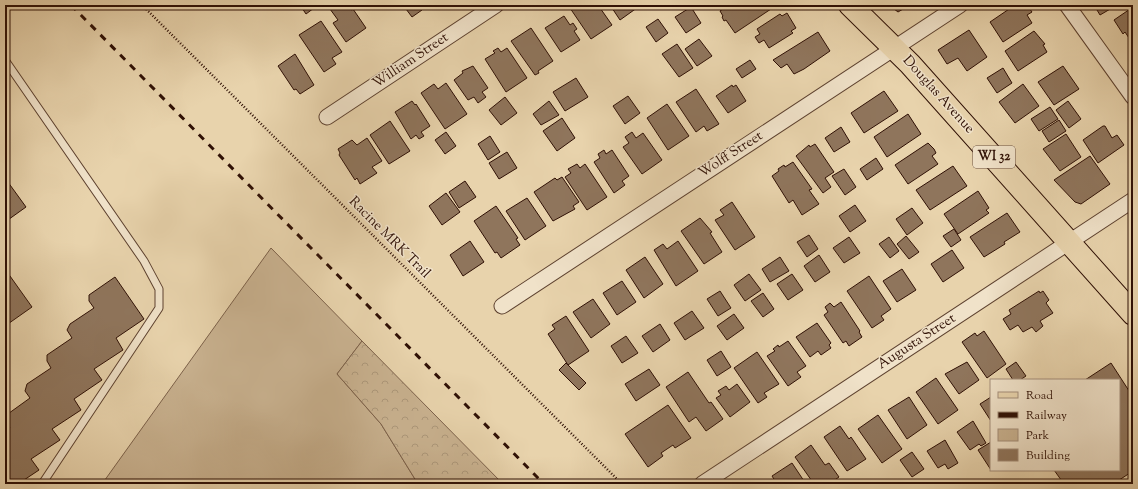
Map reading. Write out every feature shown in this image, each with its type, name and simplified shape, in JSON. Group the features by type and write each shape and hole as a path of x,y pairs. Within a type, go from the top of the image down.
{"main road":[{"name":"Douglas Avenue","path":"850,5 894,47 1070,241 1133,314"}],"street":[{"name":"William Street","path":"327,117 496,5"},
{"name":"Wolff Street","path":"502,306 960,5"},
{"path":"1067,5 1133,97"},
{"name":"Augusta Street","path":"702,484 1133,200"}],"lane":[{"path":"5,60 144,261 159,289 159,308 42,484"}],"path":[{"name":"Racine MRK Trail","path":"142,5 622,484"}],"green space":[{"path":"271,248 362,341 337,374 381,424 418,484 102,484"},
{"path":"362,341 503,484 418,484 381,424 337,374"}],"building":[{"path":"300,5 318,5 306,14"},
{"path":"335,5 347,5 351,10 353,9 366,28 346,42 333,23 338,20 330,9"},
{"path":"403,5 419,5 422,10 412,17"},
{"path":"575,5 598,5 612,25 591,39 570,8"},
{"path":"610,5 641,5 620,20"},
{"path":"729,5 772,5 774,7 735,33 726,20 724,21 720,11"},
{"path":"889,5 910,5 898,12"},
{"path":"1015,5 1027,5 1032,12 1027,15 1032,23 1003,42 990,22"},
{"path":"1094,5 1117,5 1100,15"},
{"path":"691,7 701,23 686,33 675,17"},
{"path":"1133,7 1133,39 1131,41 1125,32 1123,34 1114,20"},
{"path":"787,13 796,28 791,31 793,33 769,48 764,40 759,43 755,37 760,34 757,29 780,14 782,16"},
{"path":"564,16 570,25 573,23 577,29 574,31 580,40 561,52 545,28"},
{"path":"658,19 668,33 656,42 646,27"},
{"path":"321,21 342,52 332,58 336,64 324,72 299,35"},
{"path":"531,28 553,61 538,71 539,73 535,75 511,41"},
{"path":"969,30 987,57 967,71 958,58 947,64 938,50"},
{"path":"1034,31 1045,44 1043,45 1047,52 1018,71 1005,51"},
{"path":"818,32 830,51 804,69 794,74 787,64 781,68 773,60"},
{"path":"699,39 712,56 697,66 685,49"},
{"path":"677,44 693,68 679,77 662,54"},
{"path":"498,48 501,52 507,48 527,78 506,92 485,59 495,53 493,51"},
{"path":"295,54 314,85 300,94 296,89 294,90 278,66"},
{"path":"750,60 756,69 742,78 736,69"},
{"path":"473,66 488,88 482,92 486,97 478,103 474,97 468,100 454,80 463,73 462,71"},
{"path":"1063,66 1079,89 1054,105 1038,82"},
{"path":"1003,68 1012,83 997,93 987,78"},
{"path":"576,78 588,97 565,111 553,92"},
{"path":"446,83 467,114 445,129 421,93 434,84 438,89"},
{"path":"1023,84 1039,106 1015,123 999,102"},
{"path":"732,85 733,87 736,85 746,101 728,113 716,96"},
{"path":"696,89 719,124 707,131 704,126 696,132 676,102"},
{"path":"884,91 898,111 864,133 851,113"},
{"path":"628,96 640,113 625,124 613,106"},
{"path":"505,97 517,113 501,125 489,110"},
{"path":"412,101 415,105 416,104 430,126 421,132 424,136 419,139 416,135 411,139 395,112"},
{"path":"549,101 559,115 541,125 533,114"},
{"path":"1068,101 1081,119 1069,128 1056,110"},
{"path":"667,104 689,136 668,150 647,118"},
{"path":"1050,107 1058,119 1039,131 1031,119"},
{"path":"908,114 921,134 887,157 874,137"},
{"path":"562,118 575,138 557,151 543,131"},
{"path":"1059,120 1066,131 1049,142 1042,131"},
{"path":"390,121 410,151 389,164 370,135"},
{"path":"1105,126 1112,138 1117,135 1124,145 1098,163 1083,140"},
{"path":"841,127 850,142 834,152 825,138"},
{"path":"446,132 456,146 445,154 435,140"},
{"path":"632,132 636,138 643,133 662,160 642,174 623,147 629,143 625,137"},
{"path":"1066,134 1081,157 1060,171 1043,149"},
{"path":"490,136 500,152 488,160 478,144"},
{"path":"367,138 382,161 372,167 377,173 360,184 357,178 355,180 339,155 340,153 338,149 352,140 357,145"},
{"path":"928,143 936,153 932,156 938,164 908,184 895,165"},
{"path":"815,144 834,172 825,178 831,187 823,193 796,156 809,145 810,147"},
{"path":"604,150 606,154 612,150 629,176 622,181 625,185 614,193 594,162 600,158 598,154"},
{"path":"507,152 517,168 499,179 489,163"},
{"path":"1090,156 1110,184 1081,204 1075,202 1054,180"},
{"path":"876,158 883,169 867,180 860,169"},
{"path":"793,162 812,189 809,190 819,204 802,215 793,200 789,203 772,176 784,165 785,167"},
{"path":"577,164 580,168 585,164 607,197 587,210 565,177 571,173 568,169"},
{"path":"953,166 967,186 930,210 916,190"},
{"path":"844,169 856,187 845,195 832,176"},
{"path":"562,177 579,202 573,206 575,209 553,221 534,192 555,178 557,180"},
{"path":"5,178 26,207 5,222"},
{"path":"465,181 476,197 459,208 449,192"},
{"path":"978,191 989,208 986,210 989,213 958,234 944,214"},
{"path":"446,193 460,212 442,225 429,206"},
{"path":"527,198 546,226 525,240 506,211"},
{"path":"732,202 755,237 735,250 715,220 724,215 720,210"},
{"path":"855,205 866,221 850,232 839,216"},
{"path":"496,206 518,238 516,239 520,245 501,258 497,252 495,253 474,221"},
{"path":"912,208 923,223 907,235 896,219"},
{"path":"1007,213 1020,232 1004,242 1005,244 984,257 970,237"},
{"path":"700,218 712,232 710,233 722,252 704,264 681,231"},
{"path":"954,229 961,240 951,247 943,236"},
{"path":"809,235 818,249 807,257 797,242"},
{"path":"906,236 919,252 909,259 897,244"},
{"path":"849,237 860,253 844,263 833,248"},
{"path":"889,237 899,251 890,258 879,244"},
{"path":"470,241 484,262 463,276 450,255"},
{"path":"678,241 698,271 676,286 654,250 663,244 667,249"},
{"path":"952,250 964,268 943,282 931,264"},
{"path":"819,255 830,272 815,282 804,266"},
{"path":"645,257 663,284 644,298 626,270"},
{"path":"780,257 789,271 770,282 762,269"},
{"path":"5,269 32,307 5,326"},
{"path":"902,269 916,290 897,302 883,281"},
{"path":"749,274 761,290 745,301 734,285"},
{"path":"792,274 803,290 788,300 777,284"},
{"path":"869,276 891,309 881,316 884,320 872,328 847,291"},
{"path":"115,277 144,319 116,338 123,350 94,369 102,380 74,399 81,410 52,429 60,440 31,459 39,470 18,484 6,484 5,431 10,428 5,421 5,416 30,398 25,391 27,384 51,368 47,361 47,355 72,338 67,330 70,324 94,308 89,301 89,295"},
{"path":"622,281 636,302 617,315 603,293"},
{"path":"720,291 731,308 718,316 707,299"},
{"path":"1039,291 1040,293 1043,291 1049,300 1046,303 1053,313 1040,321 1043,326 1036,332 1032,327 1023,332 1018,325 1010,330 1003,319 1011,314 1009,310"},
{"path":"763,293 774,309 763,317 751,301"},
{"path":"593,299 610,324 591,338 573,312"},
{"path":"841,302 860,331 859,332 862,337 849,346 846,341 843,343 824,315 828,312 825,307 830,303 834,307"},
{"path":"692,311 704,328 685,340 674,323"},
{"path":"734,314 744,328 727,340 717,326"},
{"path":"566,316 589,351 568,365 548,334 555,329 552,325"},
{"path":"817,323 831,343 829,345 831,348 821,355 818,351 810,357 796,337"},
{"path":"660,324 670,340 653,352 642,336"},
{"path":"984,331 1006,364 987,378 962,342 975,333 977,336"},
{"path":"626,336 638,353 622,363 611,346"},
{"path":"788,341 806,366 797,372 801,377 788,386 767,356 775,351 773,349 778,345 779,347"},
{"path":"721,351 731,367 717,376 707,360"},
{"path":"757,352 779,384 764,393 767,397 758,403 734,368"},
{"path":"967,362 979,380 959,394 945,374"},
{"path":"1016,362 1026,376 1022,379 1012,379 1006,369"},
{"path":"566,363 586,383 579,390 559,370"},
{"path":"1111,363 1133,397 1133,471 1113,484 1064,484 1055,471 1120,471 1120,379 1087,379"},
{"path":"649,369 660,385 636,401 625,384"},
{"path":"688,372 709,403 711,402 723,419 706,431 696,417 689,422 666,387"},
{"path":"936,378 958,410 938,424 916,392"},
{"path":"737,384 750,402 730,417 716,398 721,395 718,391 726,386 729,390"},
{"path":"909,397 927,425 907,439 888,410"},
{"path":"990,398 990,419 980,404"},
{"path":"668,405 691,438 675,448 673,445 661,453 663,456 648,467 625,434"},
{"path":"878,415 902,449 882,463 858,429"},
{"path":"973,421 986,443 981,446 979,444 970,450 957,432"},
{"path":"840,426 849,439 851,437 866,459 847,471 824,437"},
{"path":"945,440 958,463 948,469 945,464 938,468 927,451"},
{"path":"990,443 990,468 978,450"},
{"path":"811,445 825,465 829,463 839,477 829,484 814,484 795,457"},
{"path":"912,452 924,469 912,477 900,460"},
{"path":"792,463 806,484 777,484 772,476"},
{"path":"888,480 891,484 883,484"}],"railway":[{"path":"71,5 544,484"}]}
